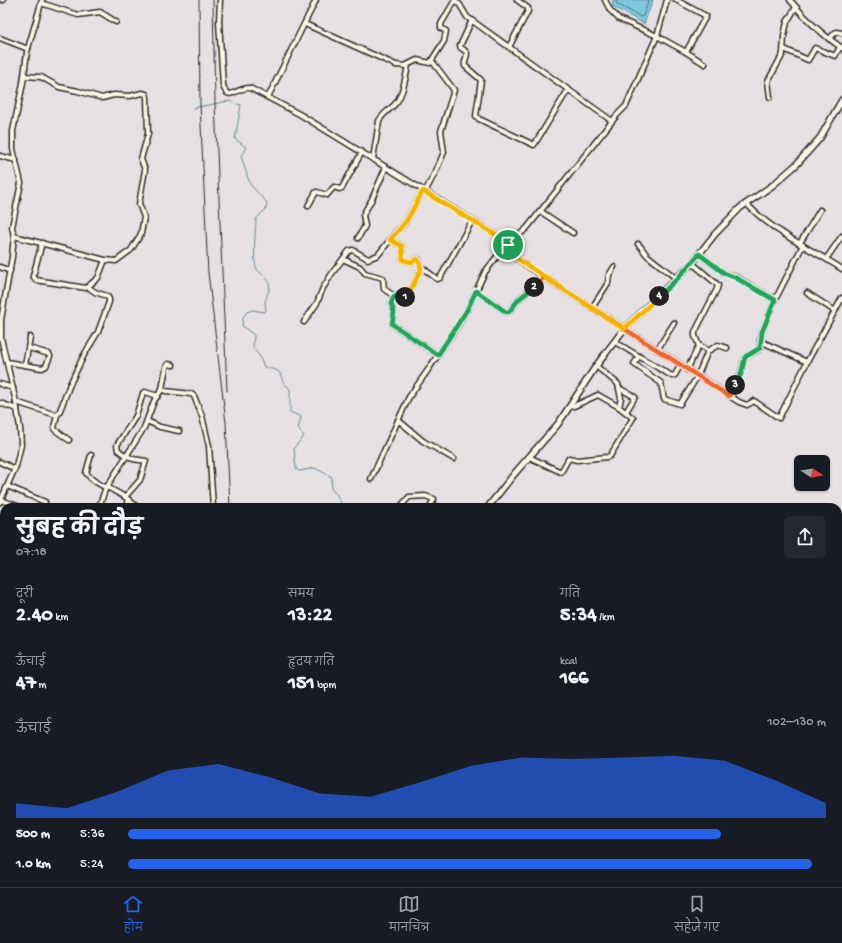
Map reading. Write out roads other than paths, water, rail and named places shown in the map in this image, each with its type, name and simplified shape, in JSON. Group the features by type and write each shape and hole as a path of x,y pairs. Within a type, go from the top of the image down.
{"street":[{"path":"220,0 219,22 223,84 227,94 233,94 245,87 256,90 301,115 506,241 510,254 680,366 739,402 747,405 754,401 779,418 807,362 842,298"},
{"path":"268,97 316,0"},
{"path":"305,24 396,65 408,65 417,60 428,63 432,61 444,41 447,33 441,28 441,24 455,0 460,5 465,15 612,121"},
{"path":"510,46 528,11 527,6 518,0"},
{"path":"605,0 610,10 619,19 657,36 704,64"},
{"path":"371,479 409,396 467,310 485,272 499,254 522,233 612,121 626,106 657,36 667,0"},
{"path":"676,0 706,16 686,52"},
{"path":"784,50 808,60 815,48 836,56 841,47 829,40 810,23 790,0"},
{"path":"0,501 15,469 21,445 16,402 1,338 1,313 10,271 14,236 12,227 21,183 13,149 13,131 28,49 42,2 78,15 100,12 116,22"},
{"path":"770,97 768,81 783,54 784,36 787,22 796,7"},
{"path":"472,20 460,46 467,51 468,54 464,63 465,66 481,80 476,116 479,120 534,145 568,90"},
{"path":"829,40 836,32 842,32"},
{"path":"0,38 28,49"},
{"path":"304,322 319,300 326,282 352,249 368,258 376,256 407,220 436,171 444,152 441,131 454,90 432,61"},
{"path":"373,159 379,121 382,116 396,103 404,83 408,65"},
{"path":"14,236 42,242 106,260 116,261 131,250 142,234 144,217 138,204 146,170 141,159 148,134 146,94 142,93 132,96 114,95 98,98 78,91 56,86 41,77 24,76"},
{"path":"491,503 556,426 596,366 624,329 677,279 715,234 740,208 782,178 820,138 842,100"},
{"path":"308,206 316,192 327,195 334,187 339,189 342,188 362,152"},
{"path":"0,156 16,160"},
{"path":"358,238 365,226 363,213 372,198 386,167"},
{"path":"746,203 764,220 842,269"},
{"path":"729,396 741,374 745,357 758,350 761,343 760,339 762,332 775,300 801,244 820,210"},
{"path":"540,211 573,233"},
{"path":"421,269 424,269 437,279 440,278 472,221"},
{"path":"826,259 842,236"},
{"path":"343,260 360,267 365,273 383,278 384,289 394,296 397,295 405,297 408,295 421,269 419,260 417,259 411,262 403,260 402,246 390,240"},
{"path":"42,242 34,278 83,288 88,287 98,278 106,260"},
{"path":"638,244 643,248 647,256 661,265 677,279"},
{"path":"699,254 724,273 775,300"},
{"path":"692,263 718,285 718,289 695,332 699,346 708,351"},
{"path":"0,267 10,271"},
{"path":"592,308 608,283 608,275 614,267"},
{"path":"476,291 506,312 509,312 519,299 544,277"},
{"path":"70,440 55,430 54,428 57,415 84,355 97,335 109,302 108,298 96,293 88,287"},
{"path":"807,293 835,310"},
{"path":"394,296 391,304 394,312 392,324 438,355"},
{"path":"657,350 674,323"},
{"path":"25,365 30,337"},
{"path":"615,342 672,376 675,375 680,366"},
{"path":"761,343 807,362"},
{"path":"639,356 634,364 661,383 664,399 679,404 682,403 697,376 708,351 718,345 727,348"},
{"path":"687,370 699,346"},
{"path":"6,362 44,368 50,356 47,352 29,348"},
{"path":"101,503 108,488 109,482 144,428 154,401 162,389 166,367 168,364 173,365"},
{"path":"596,366 618,384 621,400 619,407"},
{"path":"0,384 13,388"},
{"path":"619,388 635,397 626,412"},
{"path":"162,389 166,391 191,394 194,396 202,416 209,443 213,503"},
{"path":"126,503 126,498 140,480 146,461 133,459 126,456 118,450 117,445 136,416 143,393 145,392 158,396"},
{"path":"529,458 561,472 569,458 577,460 608,457 632,419 631,416 619,407 598,396 574,406 570,406"},
{"path":"16,402 57,415"},
{"path":"0,403 17,409"},
{"path":"398,420 423,441 454,459"},
{"path":"147,421 158,426 179,431"},
{"path":"91,456 86,473 92,479 133,503"},
{"path":"0,462 15,469"},
{"path":"7,486 45,502"},
{"path":"404,503 409,497 423,496 434,499 432,503"}],"water":[{"path":"613,0 653,0 644,24 612,6"}],"waterway":[{"path":"193,108 229,101 233,102"},
{"path":"237,104 241,105 235,139 246,147 241,156 250,184 267,203 266,209 256,219 254,252 257,269 268,280 270,286 265,302 265,312 252,310 247,312 243,317 242,326 254,335 253,348 259,355 264,367 276,370 280,373 283,382 290,389 290,412 301,417 298,429 304,436 294,448 296,469 299,471 315,468 332,477 331,489 337,495 341,503"}],"railway":[{"path":"199,0 200,104 208,273 226,423 230,503"},
{"path":"213,0 215,103 227,391"}]}
